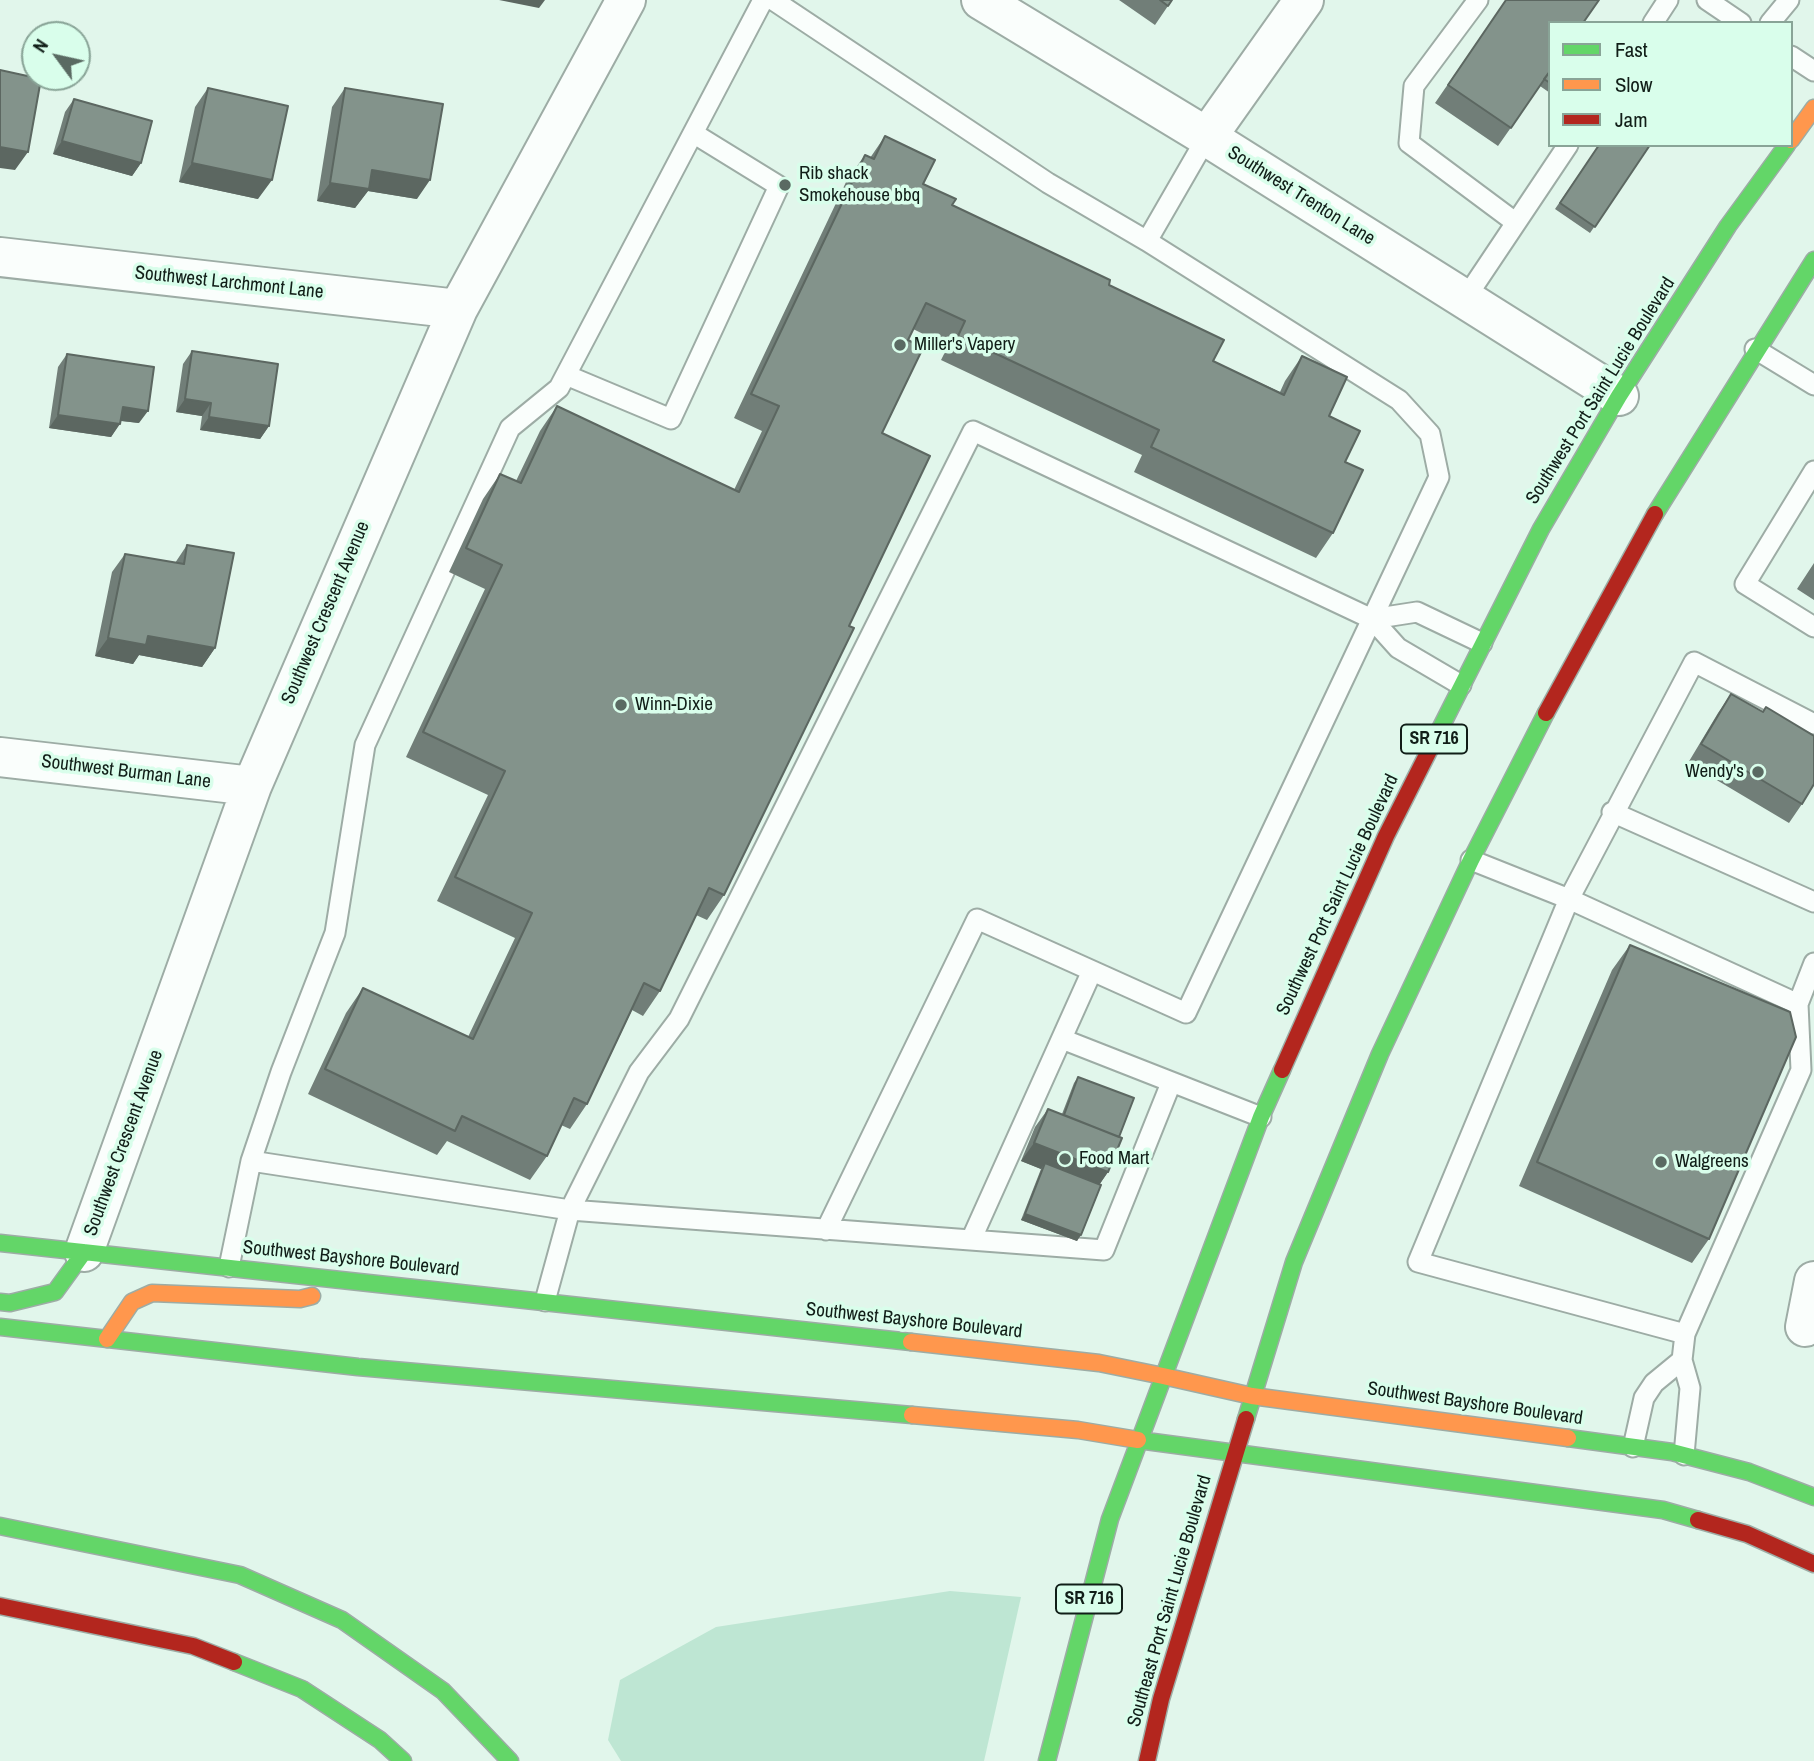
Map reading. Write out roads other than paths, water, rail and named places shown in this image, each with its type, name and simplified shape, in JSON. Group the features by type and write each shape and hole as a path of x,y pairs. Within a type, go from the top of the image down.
{"main road":[{"path":"1793,137 1814,108"},
{"name":"Southwest Port Saint Lucie Boulevard","path":"1138,1440 1261,1117 1386,836 1482,643 1542,529 1619,396 1728,226 1786,147"},
{"path":"1235,1454 1294,1262 1380,1054 1471,860 1545,714 1654,514 1755,349 1814,260"},
{"name":"Southwest Bayshore Boulevard","path":"0,1243 1099,1363 1252,1396 1684,1455 1749,1472 1814,1497"},
{"path":"0,1302 10,1303 55,1292 84,1252"},
{"path":"107,1339 132,1302 152,1293 300,1298 383,1283"},
{"path":"0,1327 358,1367 1078,1430 1235,1454 1664,1510 1747,1534 1814,1564"},
{"name":"SR 716","path":"1047,1761 1110,1519 1138,1440"},
{"name":"Southeast Port Saint Lucie Boulevard","path":"1147,1761 1161,1699 1235,1454"},
{"path":"0,1526 240,1575 342,1620 443,1691 510,1761"},
{"path":"0,1606 193,1646 302,1689 380,1740 403,1761"}],"street":[{"name":"Southwest Crescent Avenue","path":"84,1252 252,786 458,309 626,0"},
{"name":"Southwest Trenton Lane","path":"981,0 1619,396"},
{"path":"1207,138 1304,0"},
{"name":"Southwest Larchmont Lane","path":"0,257 458,309"},
{"name":"Southwest Burman Lane","path":"0,757 252,786"},
{"path":"1805,1327 1814,1281"}],"lane":[{"path":"229,1267 251,1161 281,1072 335,933 365,745 510,428 559,388 763,0"},
{"path":"773,0 1048,183 1147,241 1398,400 1430,434 1439,477 1186,1013 977,919 826,1230"},
{"path":"1478,0 1414,86 1409,143 1515,222"},
{"path":"1654,21 1668,0"},
{"path":"1707,0 1738,21"},
{"path":"1772,21 1789,0"},
{"path":"1793,57 1814,71"},
{"path":"566,375 671,419 779,186 693,133"},
{"path":"1147,241 1207,138"},
{"path":"1465,299 1567,147"},
{"path":"1755,349 1814,385"},
{"path":"545,1301 570,1210 639,1072 679,1019 972,431 1372,619 1398,648 1461,685"},
{"path":"1814,471 1745,584 1814,627"},
{"path":"1372,619 1417,612 1482,643"},
{"path":"1685,1334 1418,1262 1569,899 1612,811 1694,662 1814,724"},
{"path":"1612,811 1814,902"},
{"path":"1471,860 1569,899 1798,1004"},
{"path":"1684,1455 1690,1388 1682,1360 1685,1334 1801,1070 1798,1004 1814,963"},
{"path":"971,1240 1092,971"},
{"path":"1062,1039 1261,1117"},
{"path":"251,1161 570,1210 1104,1250 1171,1083"},
{"path":"1633,1447 1644,1398 1654,1383 1682,1360"}],"place":[{"name":"Rib shack Smokehouse bbq","path":"785,185"},
{"name":"Miller's Vapery","path":"900,345"},
{"name":"Winn-Dixie","path":"621,705"},
{"name":"Wendy's","path":"1758,772"},
{"name":"Food Mart","path":"1065,1159"},
{"name":"Walgreens","path":"1661,1162"}]}
